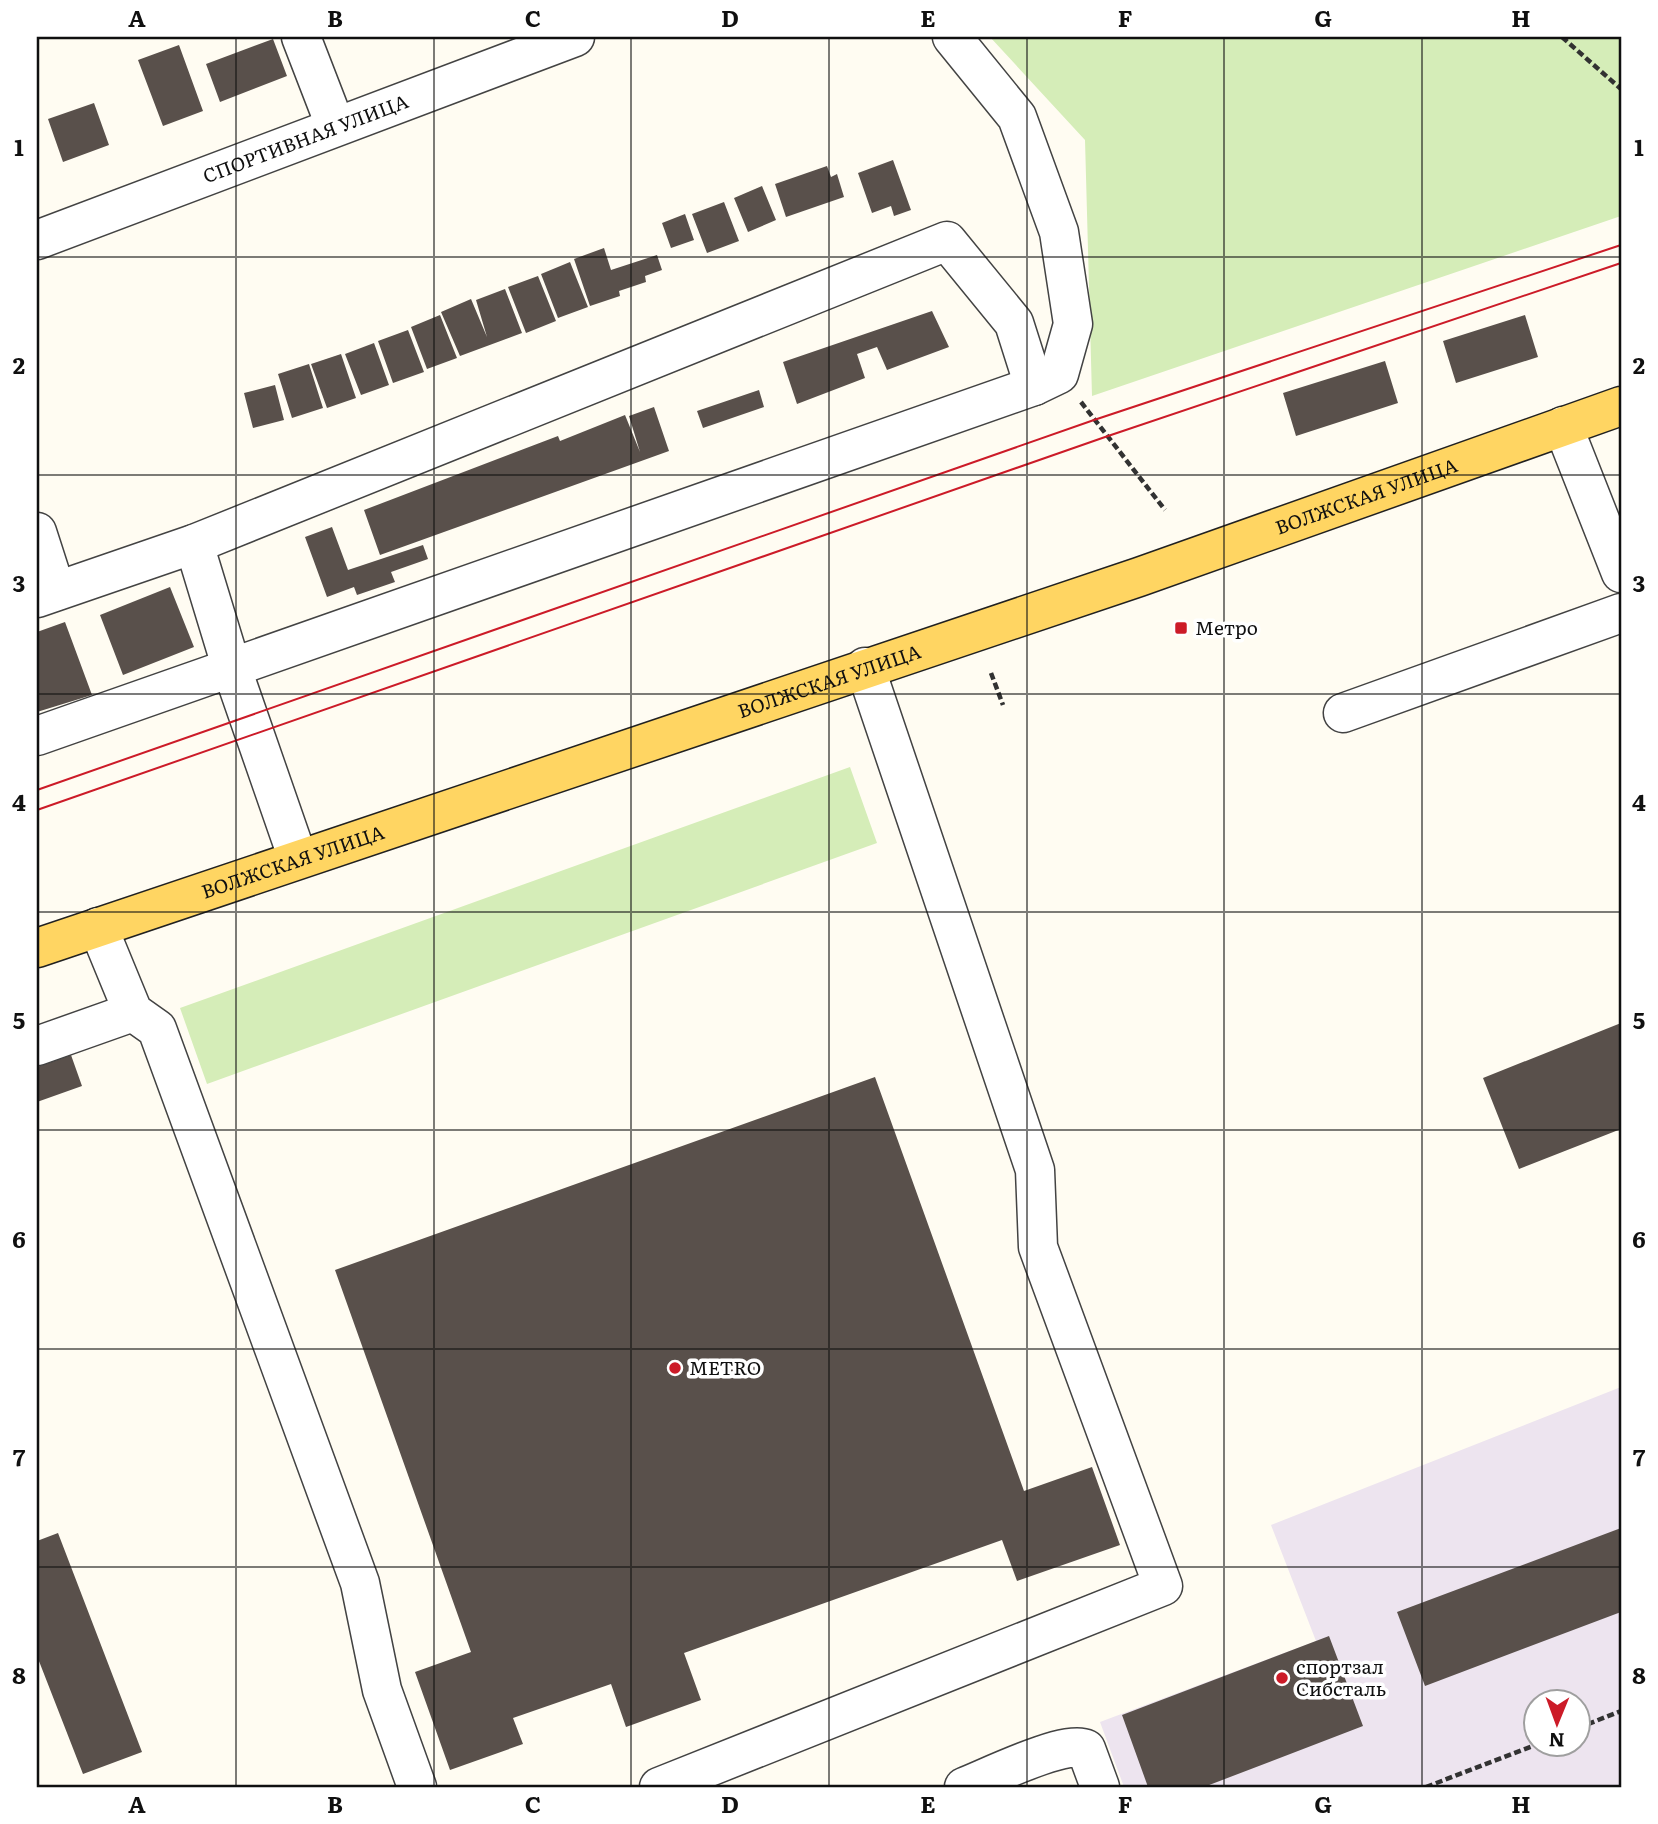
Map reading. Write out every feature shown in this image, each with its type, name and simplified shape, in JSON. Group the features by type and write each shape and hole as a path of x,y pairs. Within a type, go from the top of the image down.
{"main road":[{"name":"ВОЛЖСКАЯ УЛИЦА","path":"37,948 865,667 1139,577 1621,406"}],"street":[{"path":"301,37 335,125"},
{"name":"СПОРТИВНАЯ УЛИЦА","path":"37,240 335,125 575,37"},
{"path":"37,736 1046,380 1073,324 1059,232 1017,117 952,37"},
{"path":"37,532 47,595 194,544 947,241 1014,323 1046,380"},
{"path":"1563,426 1621,573"},
{"path":"194,544 232,669 298,859"},
{"path":"1343,713 1621,613"},
{"path":"659,1787 1163,1586 1038,1247 1035,1170 865,667"},
{"path":"98,927 133,1012 157,1029 243,1255 360,1583 383,1690 417,1787"},
{"path":"37,1046 133,1012"},
{"path":"964,1787 1060,1750 1080,1746 1086,1748 1100,1787"}],"path":[{"path":"1562,37 1621,89"},
{"path":"1046,380 1165,510"},
{"path":"991,673 1003,705"},
{"path":"1592,1722 1621,1711"},
{"path":"1426,1787 1522,1750"}],"shaded area":[{"path":"1621,1387 1621,1787 1124,1787 1100,1722 1316,1641 1271,1525"}],"green space":[{"path":"990,37 1621,37 1621,216 1092,396 1085,140"},
{"path":"850,767 877,843 207,1084 180,1008"}],"building":[{"path":"273,39 287,76 220,102 206,64"},
{"path":"179,45 203,111 163,126 138,60"},
{"path":"94,103 109,145 63,162 48,119"},
{"path":"893,160 911,210 894,216 891,206 872,213 858,173"},
{"path":"827,166 831,177 837,174 844,197 786,217 775,184"},
{"path":"762,186 776,220 748,232 734,198"},
{"path":"724,202 739,241 707,253 692,214"},
{"path":"685,214 694,240 671,248 662,223"},
{"path":"604,248 611,270 657,255 662,270 645,276 646,282 619,291 620,296 590,306 574,259"},
{"path":"570,262 588,307 558,318 541,274"},
{"path":"538,276 556,321 526,333 508,287"},
{"path":"505,289 522,333 460,356 441,312 471,299 487,337 476,300"},
{"path":"932,311 949,347 887,370 877,347 857,354 865,378 797,404 783,362"},
{"path":"440,315 457,358 427,369 411,327"},
{"path":"1525,315 1538,357 1456,383 1443,341"},
{"path":"408,330 424,372 393,383 378,341"},
{"path":"374,343 389,385 361,395 345,354"},
{"path":"341,354 356,398 327,408 311,364"},
{"path":"1385,361 1398,403 1296,436 1283,393"},
{"path":"309,364 323,408 292,418 278,374"},
{"path":"275,385 284,420 253,428 244,393"},
{"path":"759,390 764,407 703,428 697,411"},
{"path":"654,407 669,451 380,555 364,510 558,436 560,441 625,415 640,452 629,416"},
{"path":"332,527 348,570 423,545 428,559 391,572 395,582 357,595 354,587 327,597 305,537"},
{"path":"170,587 194,647 123,675 100,615"},
{"path":"65,622 92,695 37,712 37,632"},
{"path":"1621,1023 1621,1129 1519,1169 1483,1078"},
{"path":"71,1055 82,1086 37,1102 37,1067"},
{"name":"METRO","path":"875,1077 1024,1491 1092,1467 1120,1545 1017,1581 1002,1540 684,1653 701,1700 626,1727 611,1684 513,1718 523,1744 450,1770 415,1672 471,1652 335,1270"},
{"path":"1621,1528 1621,1612 1425,1686 1397,1612"},
{"path":"58,1533 142,1752 83,1774 37,1656 37,1541"},
{"name":"спортзал Сибсталь","path":"1329,1636 1363,1726 1204,1787 1148,1787 1122,1715"}],"tram line":[{"path":"37,790 1094,420 1621,245"},
{"path":"37,810 1108,436 1621,263"}],"place":[{"name":"Метро","path":"1181,628"},
{"name":"METRO","path":"675,1368"},
{"name":"спортзал Сибсталь","path":"1282,1678"}]}
